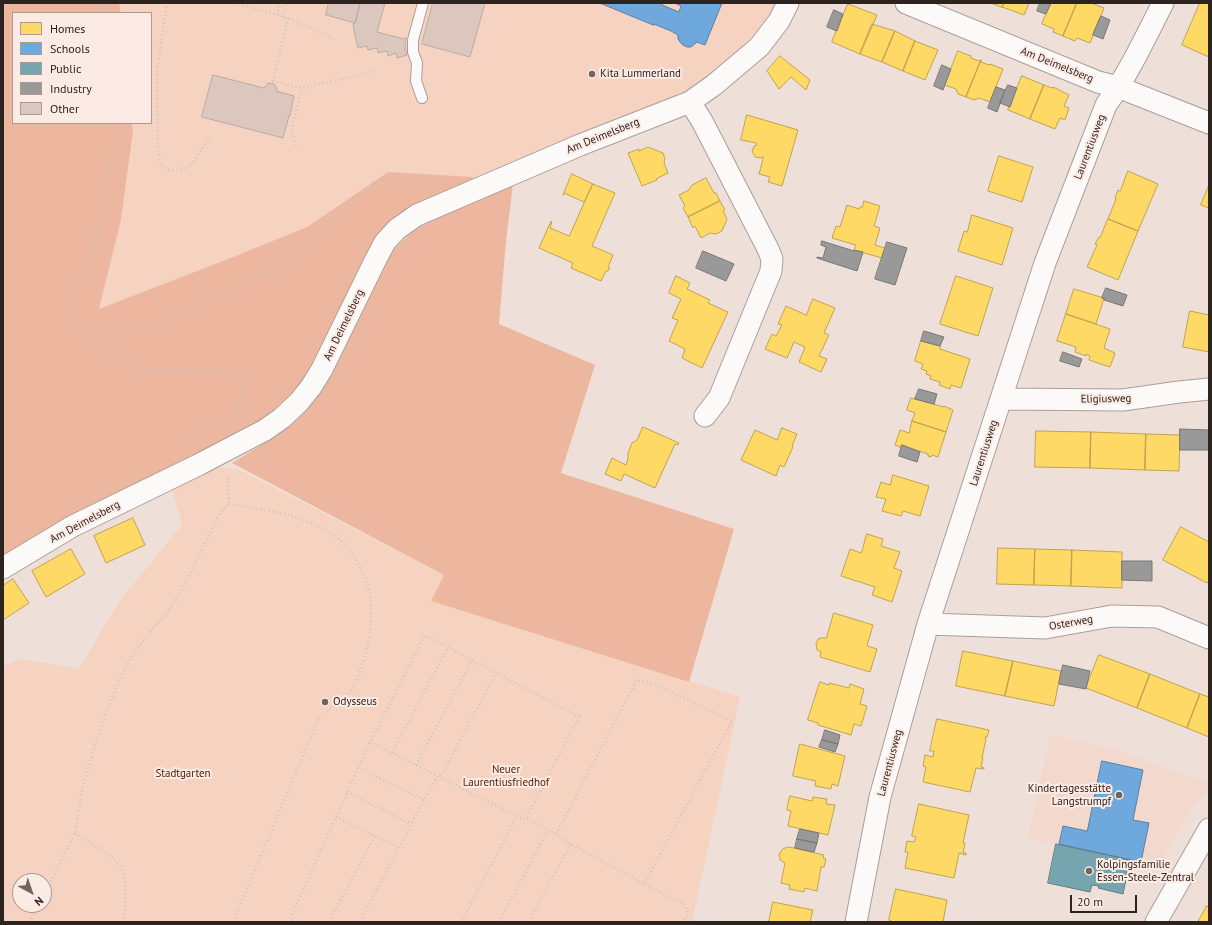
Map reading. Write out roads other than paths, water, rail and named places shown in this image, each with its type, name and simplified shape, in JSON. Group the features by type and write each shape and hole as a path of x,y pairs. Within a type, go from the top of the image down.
{"street":[{"name":"Am Deimelsberg","path":"3,568 73,526 198,465 265,430 282,418 299,402 311,387 325,363 385,242 397,229 418,216 457,198 580,145 690,102 720,80 759,47 779,21 788,3"},
{"name":"Am Deimelsberg","path":"906,3 1098,82 1118,87 1209,123"},
{"name":"Laurentiusweg","path":"856,922 880,797 928,624 1045,263 1106,105 1137,54 1163,3"},
{"path":"690,102 702,121 772,259 771,271 722,391 705,416"},
{"name":"Eligiusweg","path":"1002,399 1123,400 1209,389"},
{"name":"Osterweg","path":"928,624 1045,628 1112,616 1158,617 1209,638"},
{"path":"1156,922 1209,829"}],"lane":[{"path":"422,98 416,81 417,63 413,52 413,40 423,3"}],"place":[{"name":"Kita Lummerland","path":"592,74"},
{"name":"Odysseus","path":"325,702"},
{"name":"Kindertagesstätte Langstrumpf","path":"1119,795"},
{"name":"Kolpingsfamilie Essen-Steele-Zentral","path":"1089,871"}],"park label":[{"name":"Stadtgarten","path":"183,774"},
{"name":"Neuer Laurentiusfriedhof","path":"506,776"}]}
